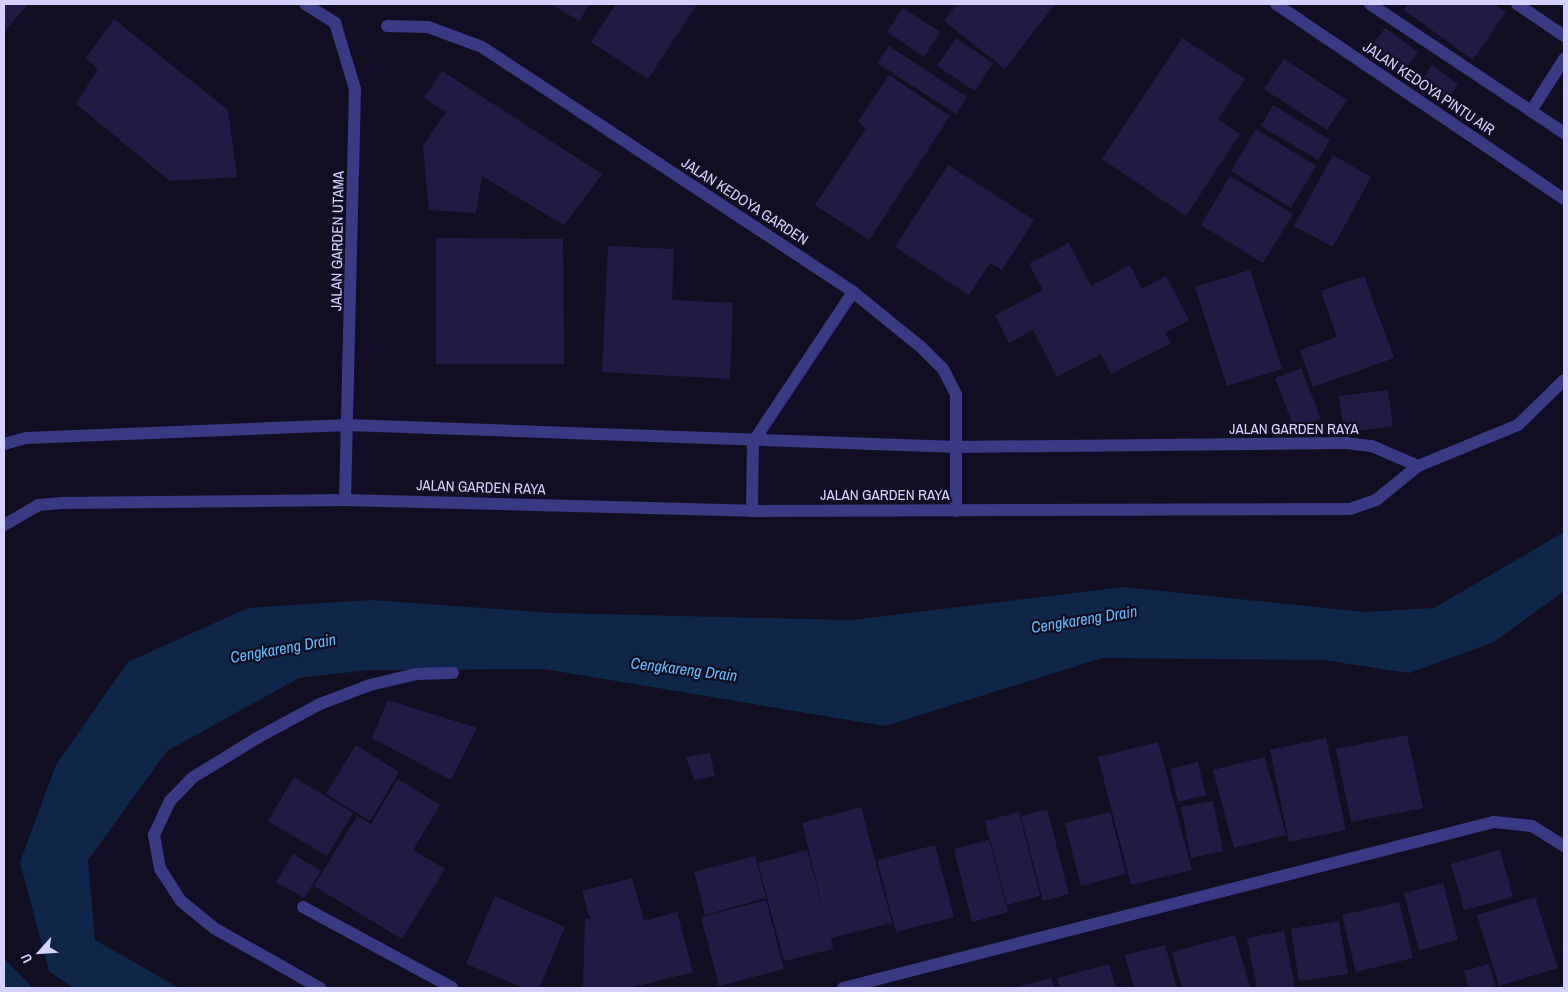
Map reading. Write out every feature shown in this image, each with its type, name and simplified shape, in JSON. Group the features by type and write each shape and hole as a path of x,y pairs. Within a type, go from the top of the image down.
{"street":[{"name":"JALAN GARDEN UTAMA","path":"305,4 335,23 355,89 345,500"},
{"name":"JALAN KEDOYA PINTU AIR","path":"1276,4 1564,199"},
{"path":"1370,4 1564,133"},
{"path":"1517,4 1564,36"},
{"name":"JALAN KEDOYA GARDEN","path":"387,26 428,27 482,47 853,292 943,369 956,395 956,511"},
{"path":"1531,111 1564,59"},
{"path":"752,510 753,442 853,292"},
{"path":"1418,466 1518,425 1564,380"},
{"name":"JALAN GARDEN RAYA","path":"4,444 26,438 348,425 753,442 957,448 1346,443 1372,446 1418,466 1376,500 1350,510 752,510 345,500 62,503 38,505 4,525"},
{"path":"320,988 214,928 181,901 160,869 154,835 170,801 192,778 257,738 320,704 370,685 416,674 453,673"},
{"path":"843,988 1494,822 1532,826 1564,846"},
{"path":"303,907 453,988"}],"water":[{"name":"Cengkareng Drain","path":"1564,532 1564,591 1494,642 1409,673 1323,660 1102,658 885,726 544,669 369,670 299,678 167,751 88,860 95,940 179,988 73,988 49,971 20,862 56,765 128,662 248,608 370,600 553,613 853,620 1123,587 1364,612 1434,608"},
{"path":"4,959 33,988 4,988"}],"building":[{"path":"4,4 29,4 4,31"},
{"path":"551,4 590,4 579,21"},
{"path":"616,4 697,4 648,79 591,42"},
{"path":"957,4 1055,4 1005,69 944,21"},
{"path":"1408,4 1494,4 1506,12 1473,60 1404,10"},
{"path":"903,8 940,32 924,57 887,32"},
{"path":"114,19 228,110 237,177 170,181 76,104 98,69 86,58"},
{"path":"1385,28 1418,52 1400,77 1367,52"},
{"path":"956,38 993,63 975,91 937,66"},
{"path":"1182,38 1245,79 1218,119 1240,134 1186,216 1102,159"},
{"path":"889,46 967,97 956,114 877,63"},
{"path":"1284,59 1347,100 1327,130 1264,89"},
{"path":"1432,65 1458,84 1442,106 1417,87"},
{"path":"442,71 602,174 564,225 482,176 476,213 429,210 423,146 446,112 424,98"},
{"path":"889,75 950,116 869,240 815,205 866,128 858,122"},
{"path":"1273,105 1330,140 1318,160 1261,126"},
{"path":"1256,129 1316,166 1291,208 1231,171"},
{"path":"1333,155 1371,177 1333,247 1294,226"},
{"path":"948,165 1034,220 1002,270 990,263 969,295 895,247"},
{"path":"1230,176 1293,214 1263,263 1201,225"},
{"path":"436,238 563,239 564,364 436,364"},
{"path":"1069,243 1091,286 1130,265 1142,289 1166,276 1189,320 1165,333 1171,343 1111,374 1101,354 1057,377 1033,330 1009,343 995,315 1043,290 1029,264"},
{"path":"608,246 674,249 672,300 733,303 730,379 602,372"},
{"path":"1250,270 1282,369 1227,386 1195,287"},
{"path":"1364,276 1394,358 1313,387 1300,350 1337,337 1321,291"},
{"path":"1301,368 1321,419 1295,430 1275,378"},
{"path":"1388,390 1393,426 1344,433 1339,396"},
{"path":"388,700 477,728 451,780 372,738"},
{"path":"1407,735 1423,808 1351,822 1336,749"},
{"path":"1326,738 1346,830 1289,842 1270,750"},
{"path":"1158,742 1192,870 1131,885 1098,757"},
{"path":"356,745 399,772 370,821 326,794"},
{"path":"710,753 715,776 694,780 686,757"},
{"path":"1265,757 1286,835 1234,848 1213,770"},
{"path":"1198,762 1206,795 1178,802 1170,769"},
{"path":"294,777 353,813 327,856 268,821"},
{"path":"398,779 440,805 413,850 445,869 402,939 314,886 357,816 371,824"},
{"path":"1213,801 1223,851 1191,858 1181,807"},
{"path":"861,807 892,923 831,938 833,949 784,961 758,863 807,850 824,913 802,823"},
{"path":"1047,809 1069,894 1043,901 1021,816"},
{"path":"1019,812 1040,896 1007,905 985,821"},
{"path":"1110,812 1126,874 1081,886 1065,823"},
{"path":"989,840 1008,912 972,922 954,849"},
{"path":"935,845 954,917 896,932 877,860"},
{"path":"1500,850 1513,897 1464,910 1451,864"},
{"path":"293,854 321,871 304,898 276,882"},
{"path":"755,856 766,898 705,915 694,872"},
{"path":"632,878 644,921 677,912 693,972 629,988 583,988 585,919 590,919 582,891"},
{"path":"1443,883 1458,940 1419,950 1404,893"},
{"path":"495,896 565,927 539,988 524,988 466,964"},
{"path":"1535,897 1558,968 1499,986 1477,915"},
{"path":"766,900 784,969 719,986 701,917"},
{"path":"1399,902 1413,958 1356,972 1342,915"},
{"path":"1339,921 1348,974 1299,981 1291,929"},
{"path":"1284,931 1295,988 1257,988 1247,938"},
{"path":"1235,935 1250,988 1182,988 1172,952"},
{"path":"1165,945 1177,988 1134,988 1125,955"},
{"path":"1109,964 1116,988 1060,988 1057,978"},
{"path":"1489,964 1496,988 1469,988 1464,971"},
{"path":"1051,978 1054,988 1013,988"}]}
